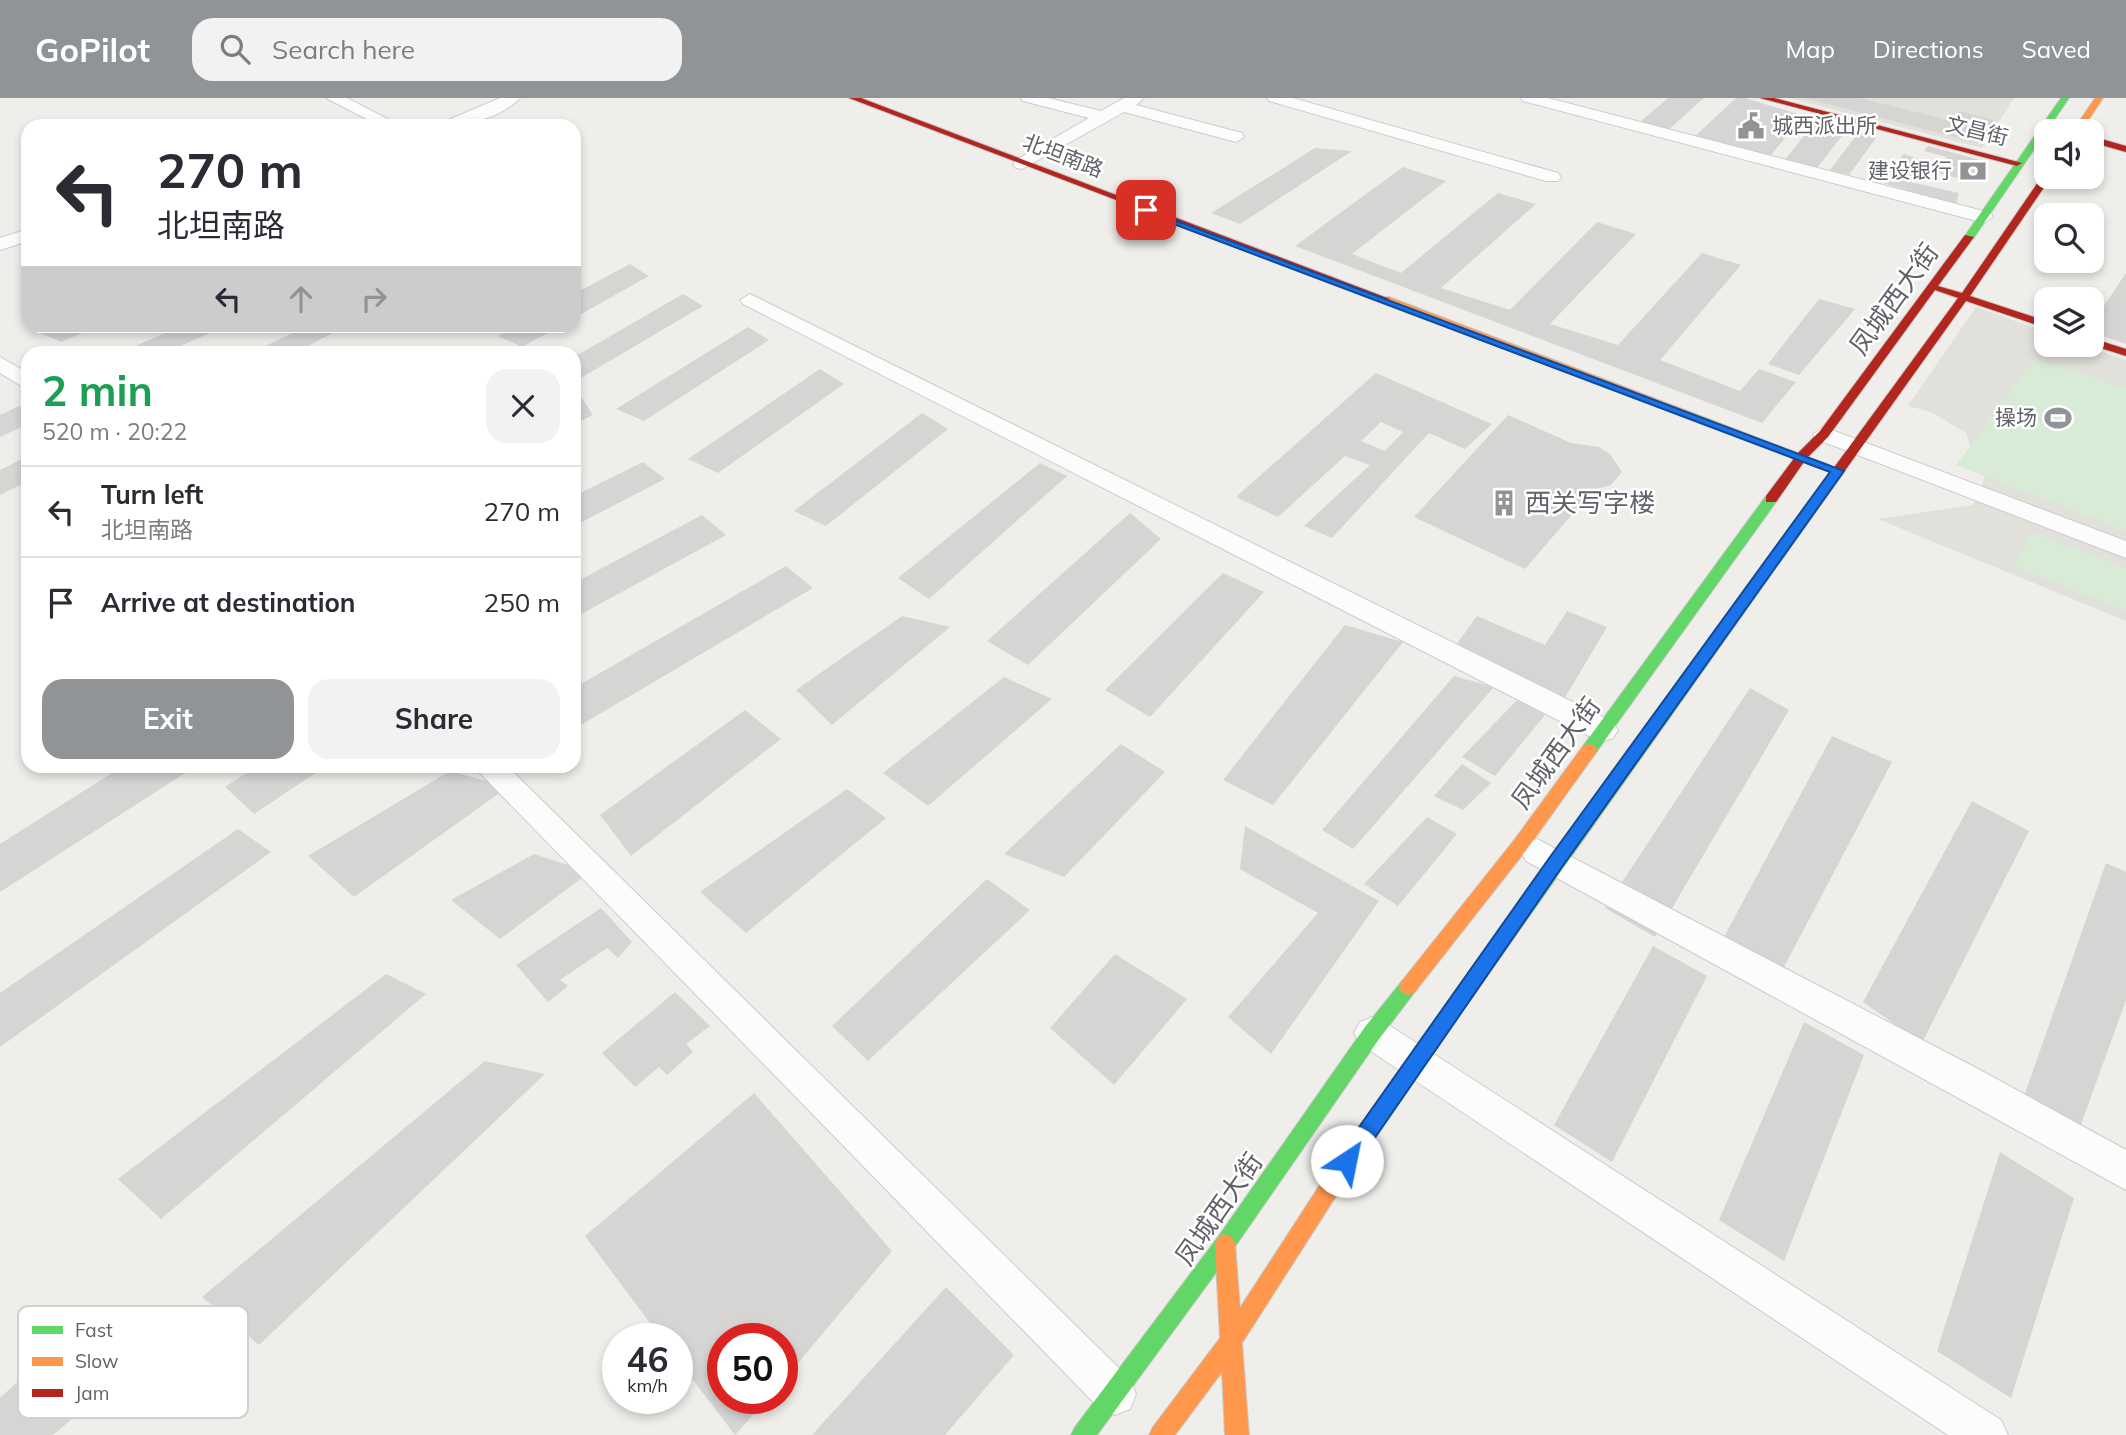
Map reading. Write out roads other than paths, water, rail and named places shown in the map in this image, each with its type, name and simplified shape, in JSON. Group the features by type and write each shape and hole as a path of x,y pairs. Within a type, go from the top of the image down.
{"main road":[{"name":"文昌街","path":"1764,98 2017,163"},
{"name":"凤城西大街","path":"2050,119 2065,98"},
{"path":"2085,119 2099,98"},
{"name":"北坦南路","path":"861,99 1022,163 1838,471"},
{"name":"凤城西大街","path":"1083,1435 1225,1244 1372,1033 1521,844 1802,456 1824,435 1935,287 2034,141"},
{"path":"2104,143 2126,149"},
{"name":"凤城西大街","path":"1161,1435 1229,1344 1416,1062 1556,862 1964,297 2038,189"},
{"path":"1935,287 2034,321"},
{"path":"2104,345 2126,353"},
{"path":"1225,1244 1229,1344 1237,1435"}],"street":[{"path":"334,98 378,119"},
{"path":"466,119 512,98"},
{"path":"1029,98 1103,117"},
{"path":"1275,98 1552,177"},
{"path":"1529,98 1984,217"},
{"path":"1022,163 1129,102 1236,136"},
{"path":"0,244 21,237"},
{"path":"750,300 1603,730"},
{"path":"0,363 21,378"},
{"path":"1824,435 2126,550"},
{"path":"495,773 1115,1394"},
{"path":"1521,844 1969,1083 2126,1171"},
{"path":"1372,1033 1986,1435"}],"place":[{"name":"城西派出所","path":"1751,126"},
{"name":"建设银行","path":"1973,171"},
{"name":"操场","path":"2058,418"},
{"name":"西关写字楼","path":"1504,503"}]}
